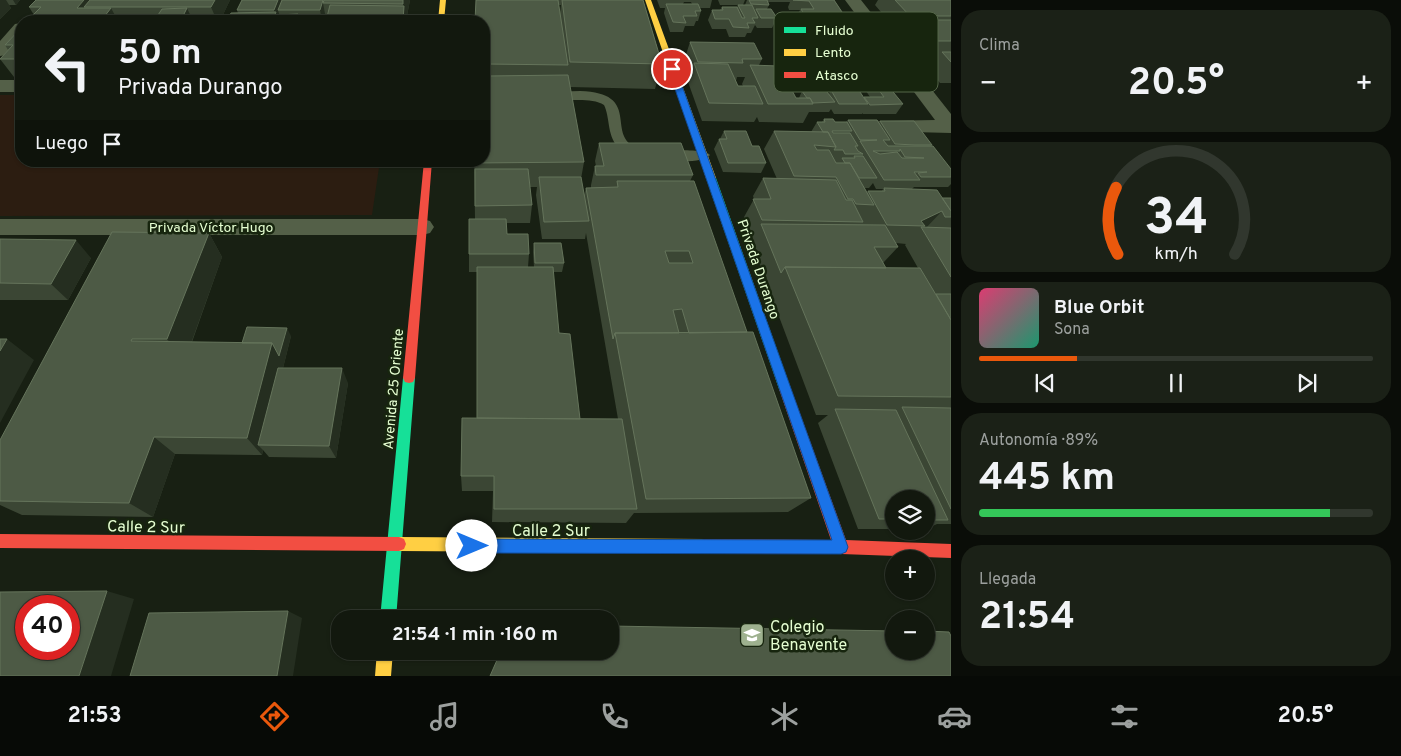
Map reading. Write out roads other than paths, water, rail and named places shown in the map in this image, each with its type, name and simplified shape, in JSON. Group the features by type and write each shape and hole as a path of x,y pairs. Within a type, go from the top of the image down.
{"street":[{"path":"442,15 443,0"},
{"name":"Privada Durango","path":"648,0 841,547"},
{"path":"853,0 862,12"},
{"path":"0,51 15,35"},
{"path":"0,86 15,86"},
{"path":"924,92 951,127"},
{"path":"858,128 951,127"},
{"name":"Avenida 25 Oriente","path":"389,610 427,167"},
{"name":"Privada Víctor Hugo","path":"0,227 422,228"},
{"path":"115,253 128,227"},
{"name":"Calle 2 Sur","path":"0,541 841,547 951,551"},
{"path":"382,676 384,660"}],"lane":[{"path":"531,96 600,98 609,102 613,109 619,139 624,146 634,152 702,155"}],"place":[{"name":"Colegio Benavente","path":"752,635"}]}
